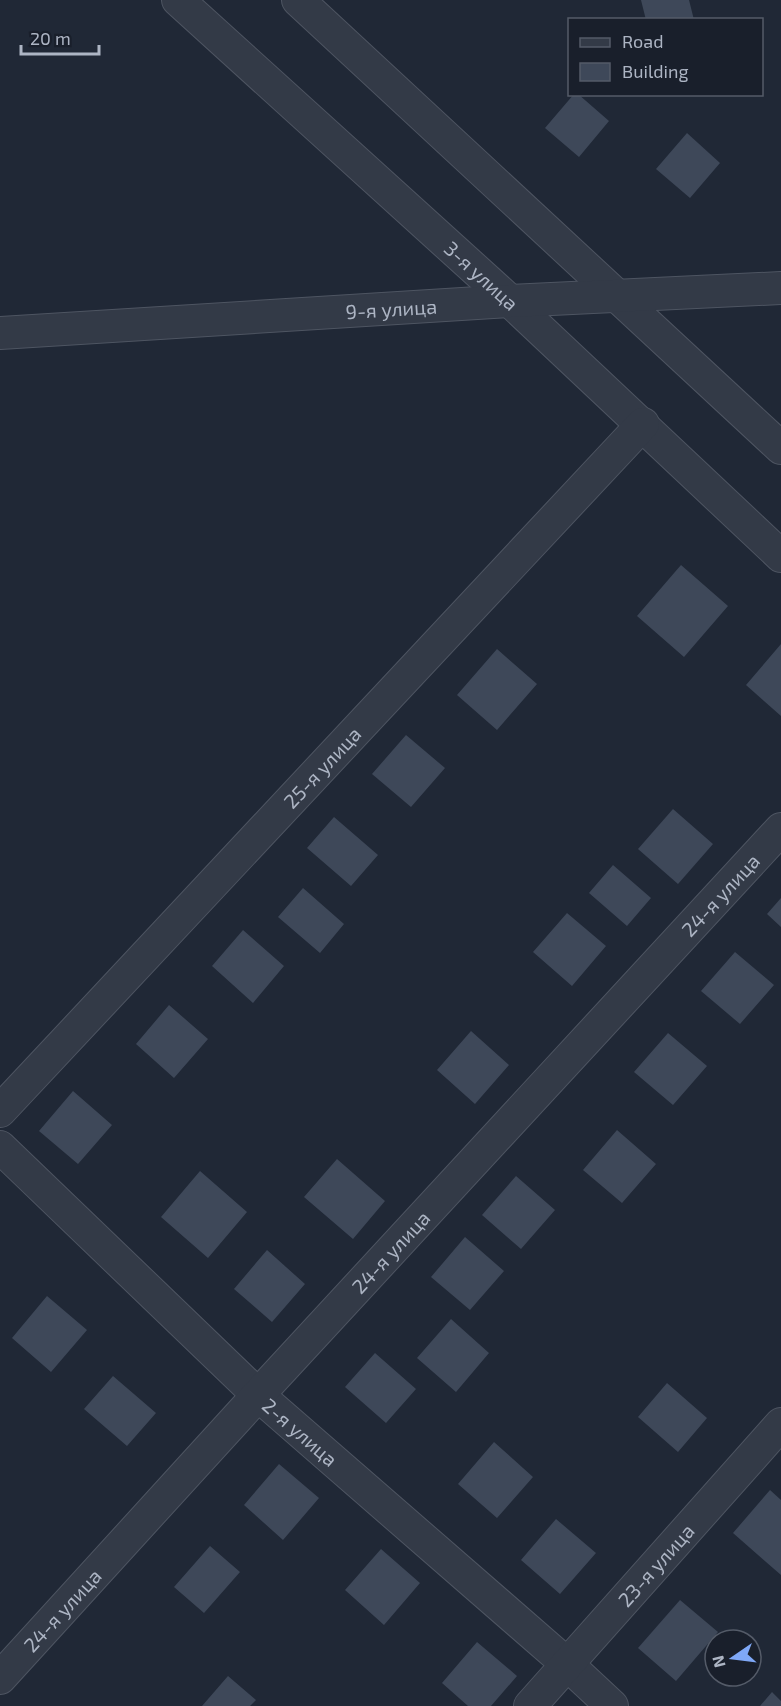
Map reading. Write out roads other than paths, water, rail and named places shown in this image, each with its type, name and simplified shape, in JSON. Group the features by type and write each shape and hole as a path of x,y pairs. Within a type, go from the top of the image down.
{"street":[{"name":"3-я улица","path":"178,0 510,301 781,556"},
{"path":"298,0 781,448"},
{"name":"9-я улица","path":"0,333 510,301 781,288"},
{"name":"25-я улица","path":"0,1111 643,424"},
{"name":"24-я улица","path":"0,1678 781,829"},
{"name":"2-я улица","path":"0,1147 258,1395 567,1664 612,1706"},
{"name":"23-я улица","path":"530,1706 781,1424"}]}
